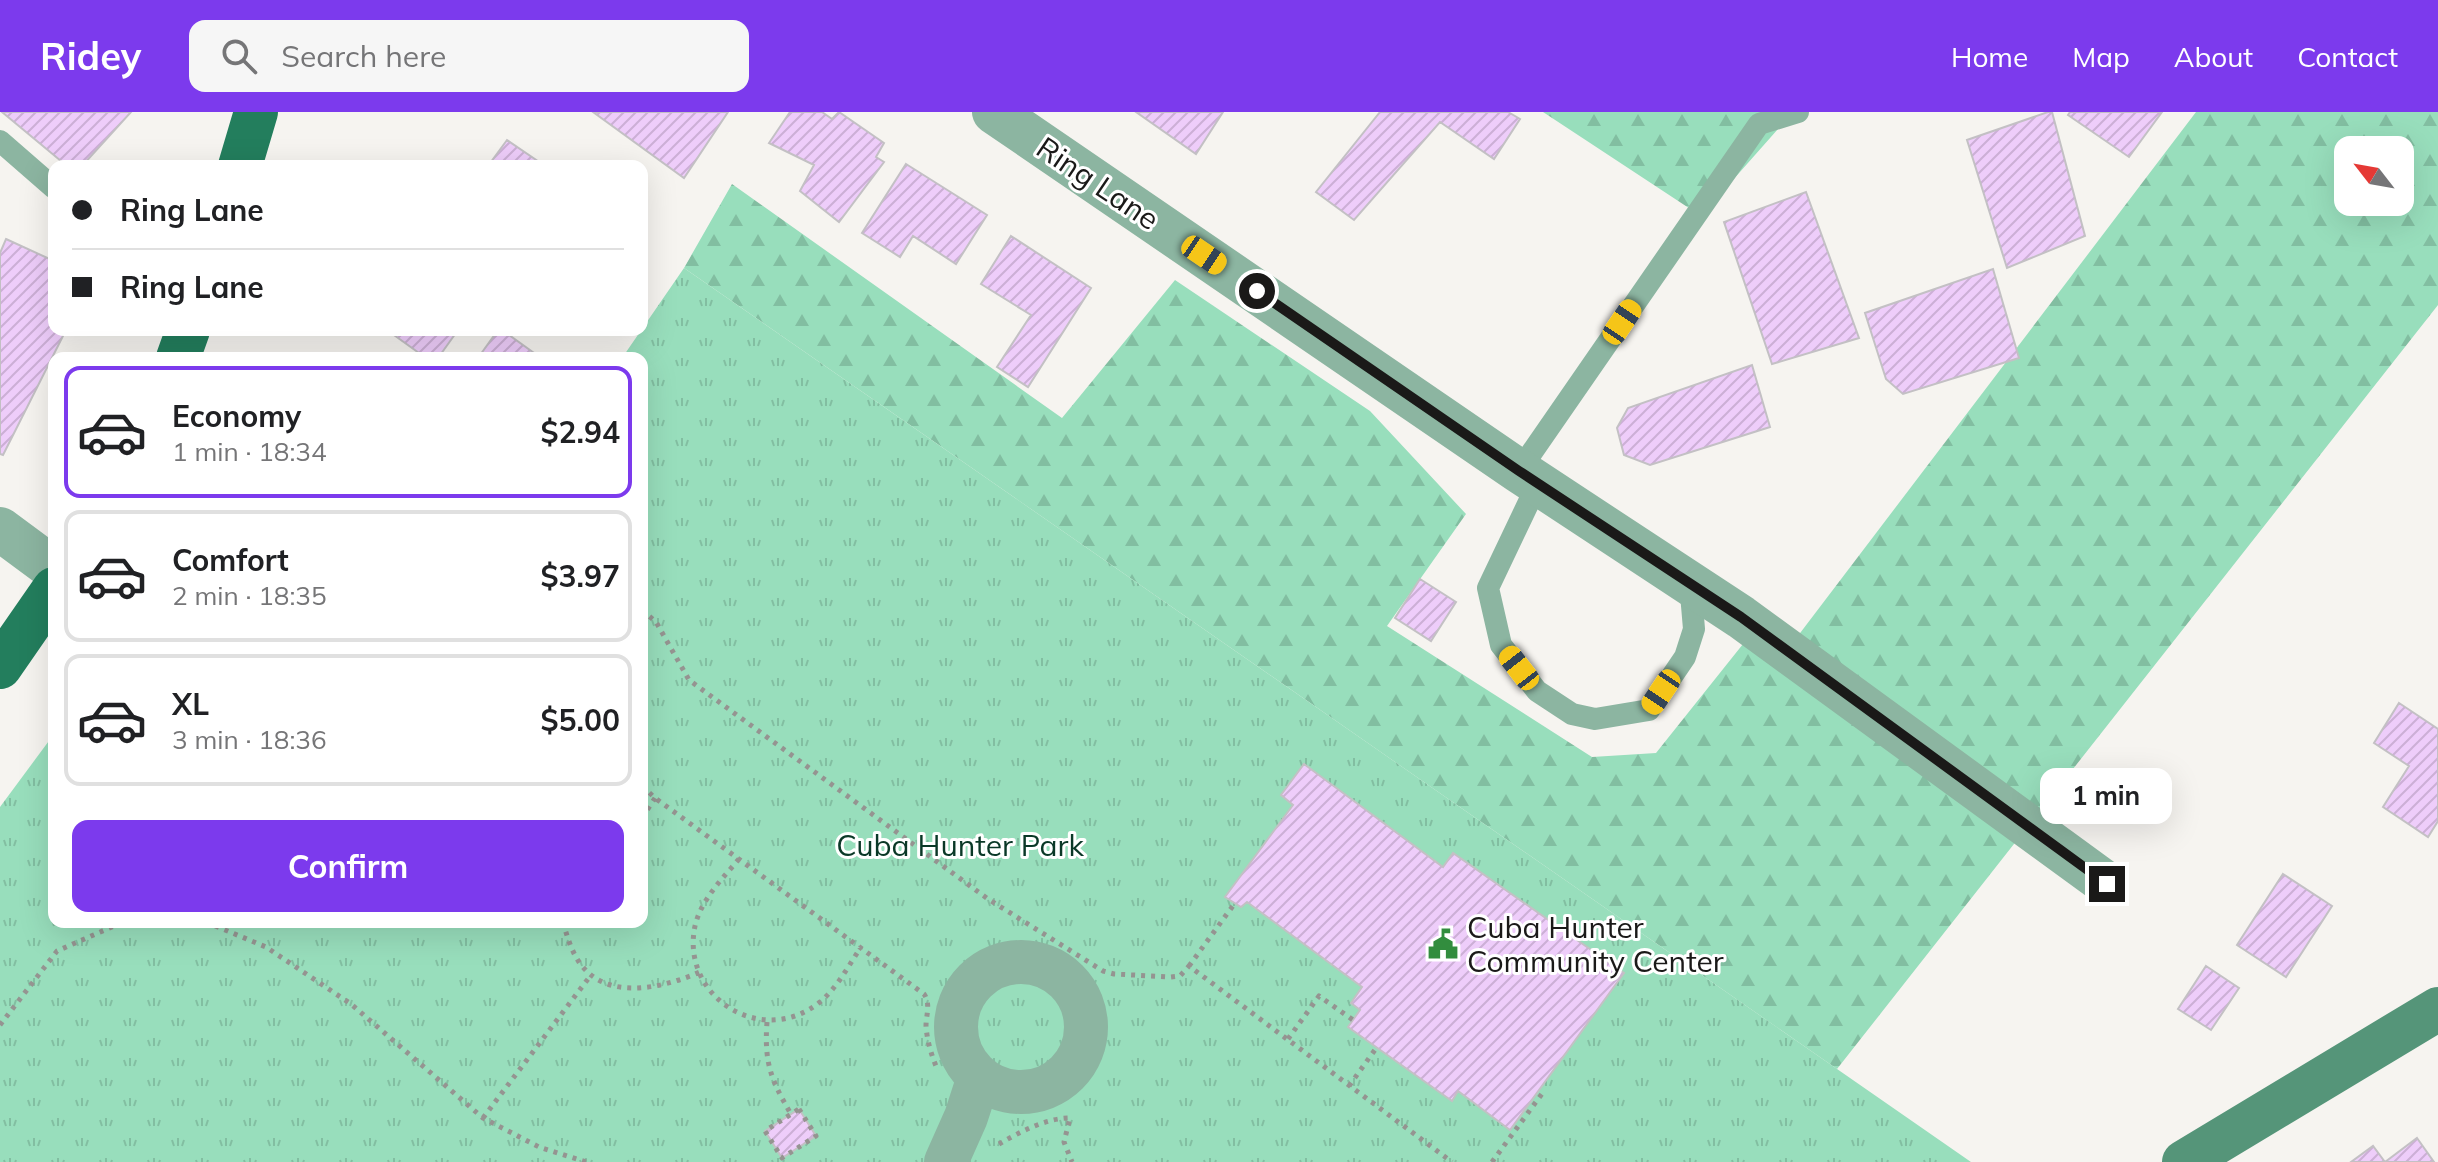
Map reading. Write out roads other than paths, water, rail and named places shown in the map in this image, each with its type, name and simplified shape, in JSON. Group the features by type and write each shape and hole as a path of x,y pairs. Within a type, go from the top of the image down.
{"main road":[{"path":"242,160 256,112"},
{"path":"0,667 48,598"}],"street":[{"name":"Ring Lane","path":"994,112 1528,477 1690,582 2107,884"},
{"path":"0,529 48,565"},
{"path":"2184,1162 2438,1009"},
{"path":"946,1162 972,1097"}],"lane":[{"path":"1690,582 1694,629 1685,657 1649,710 1595,719 1572,714 1537,691 1501,645 1488,588 1528,477 1759,124 1798,112"},
{"path":"0,141 48,183"}],"place":[{"name":"Cuba Hunter Community Center","path":"1443,944"}],"park label":[{"name":"Cuba Hunter Park","path":"960,845"}]}
